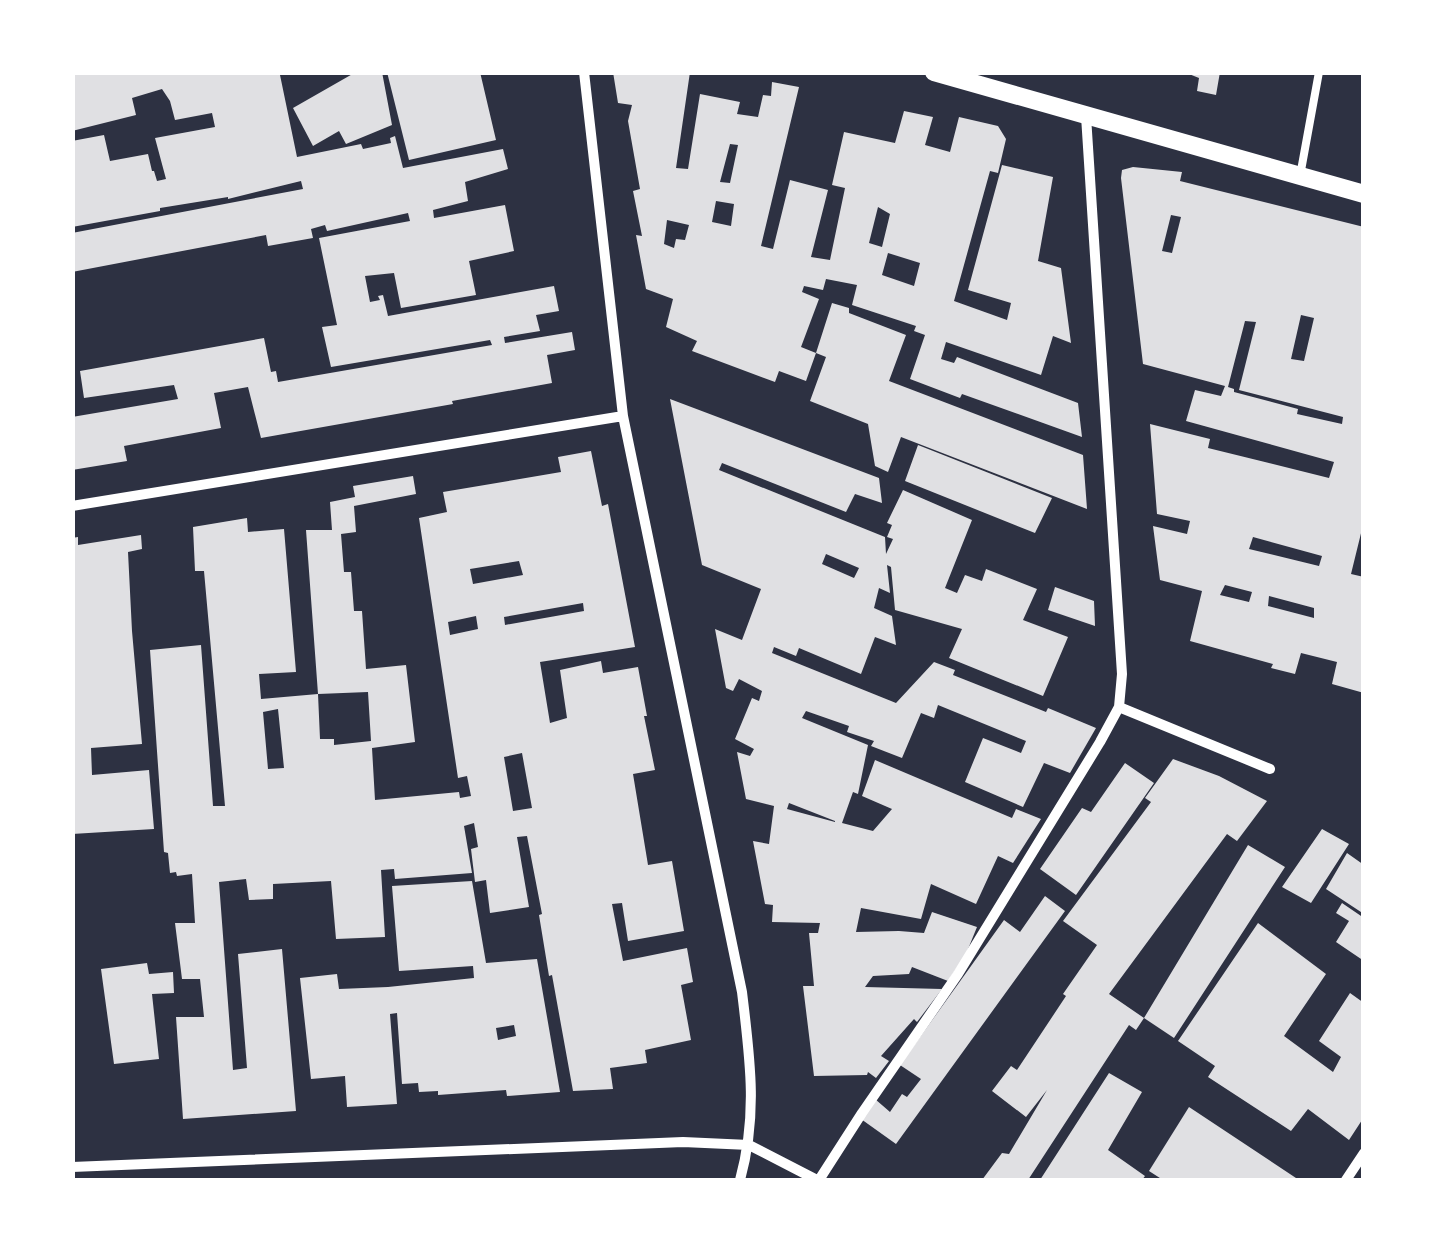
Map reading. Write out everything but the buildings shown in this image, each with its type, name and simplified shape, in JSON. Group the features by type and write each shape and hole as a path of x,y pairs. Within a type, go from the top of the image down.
{"street":[{"path":"584,72 623,416 742,992 752,1077 750,1146 740,1180"},
{"path":"934,72 999,82 1086,116 1364,194"},
{"path":"72,1167 682,1142 750,1146 818,1180 958,974 1119,706 1122,674 1086,116"},
{"path":"72,506 623,416"},
{"path":"1119,706 1270,769"},
{"path":"1346,1180 1364,1153"}],"lane":[{"path":"1300,176 1319,72"}]}
